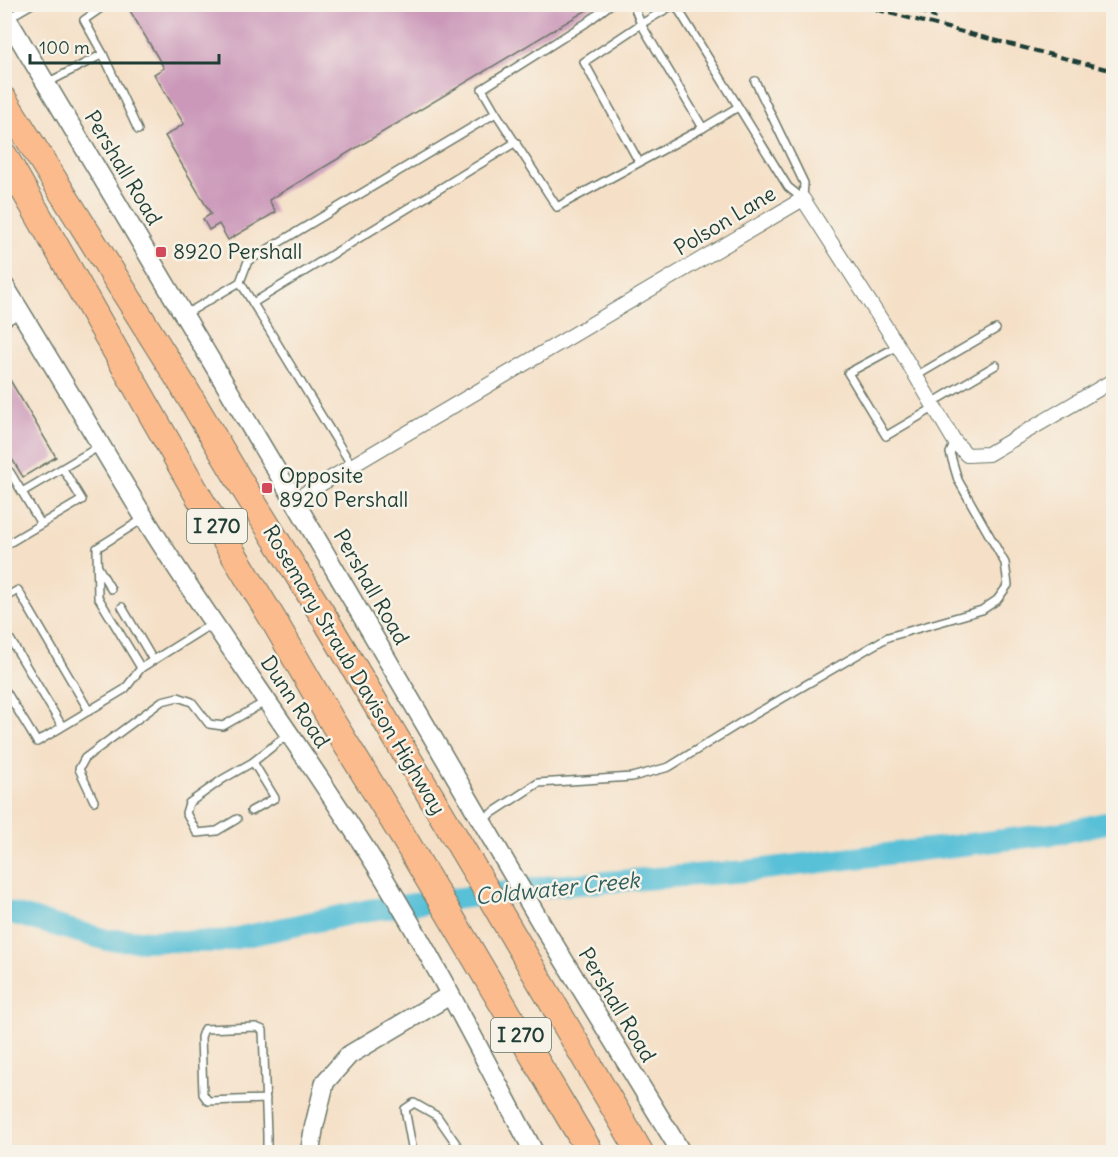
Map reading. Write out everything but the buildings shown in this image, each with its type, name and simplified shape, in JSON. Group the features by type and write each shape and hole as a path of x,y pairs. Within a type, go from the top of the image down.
{"highway":[{"name":"Rosemary Straub Davison Highway","path":"4,100 182,384 324,617 640,1152"},
{"name":"Rosemary Straub Davison Highway","path":"4,155 206,509 590,1152"},
{"path":"4,194 34,205"}],"street":[{"name":"Pershall Road","path":"6,15 294,500 541,923 681,1152"},
{"name":"Polson Lane","path":"294,500 803,199 898,346 955,441"},
{"name":"Dunn Road","path":"4,285 145,518 381,874 425,948 534,1152"},
{"path":"955,441 968,455 988,454 1113,380"},
{"path":"310,1152 325,1082 349,1055 450,995"}],"lane":[{"path":"6,15 32,4"},
{"path":"107,4 84,20 103,54 138,130"},
{"path":"611,4 586,23 482,89 557,207 703,128 738,106"},
{"path":"633,4 641,24 703,128"},
{"path":"639,162 584,62 675,4 788,187 803,199"},
{"path":"47,84 103,54"},
{"path":"755,81 804,183 803,199"},
{"path":"184,315 240,282 248,261 496,113"},
{"path":"253,303 516,142"},
{"path":"240,282 352,466"},
{"path":"4,323 22,313"},
{"path":"916,376 996,329"},
{"path":"898,346 848,373 886,436 996,365"},
{"path":"481,821 538,783 632,777 669,767 888,637 982,610 997,600 1008,585 1005,563 958,480 950,453 955,441"},
{"path":"22,492 102,446"},
{"path":"4,546 82,500 63,469"},
{"path":"4,471 10,472 41,524"},
{"path":"141,668 98,597 97,548 145,518"},
{"path":"98,566 111,588"},
{"path":"4,598 18,590 89,711"},
{"path":"122,607 153,660"},
{"path":"4,688 37,742 125,689 141,668 213,623"},
{"path":"4,629 62,726"},
{"path":"94,801 79,769 85,758 162,700 178,697 192,702 209,724 223,726 267,701"},
{"path":"237,819 218,831 197,833 186,813 189,803 223,779 254,762 289,734"},
{"path":"251,811 275,798 254,762"},
{"path":"266,1099 208,1101 203,1094 201,1037 204,1029 256,1027 263,1030 266,1099 267,1152"},
{"path":"413,1152 405,1110 414,1103 437,1116 462,1152"}],"waterway":[{"name":"Coldwater Creek","path":"4,911 107,940 218,942 369,910 553,886 747,871 1061,833 1114,821"}],"railway":[{"path":"864,4 874,9 1114,71"},
{"path":"906,4 936,18"}],"place":[{"name":"8920 Pershall","path":"161,252"},
{"name":"Opposite 8920 Pershall","path":"267,488"}]}
